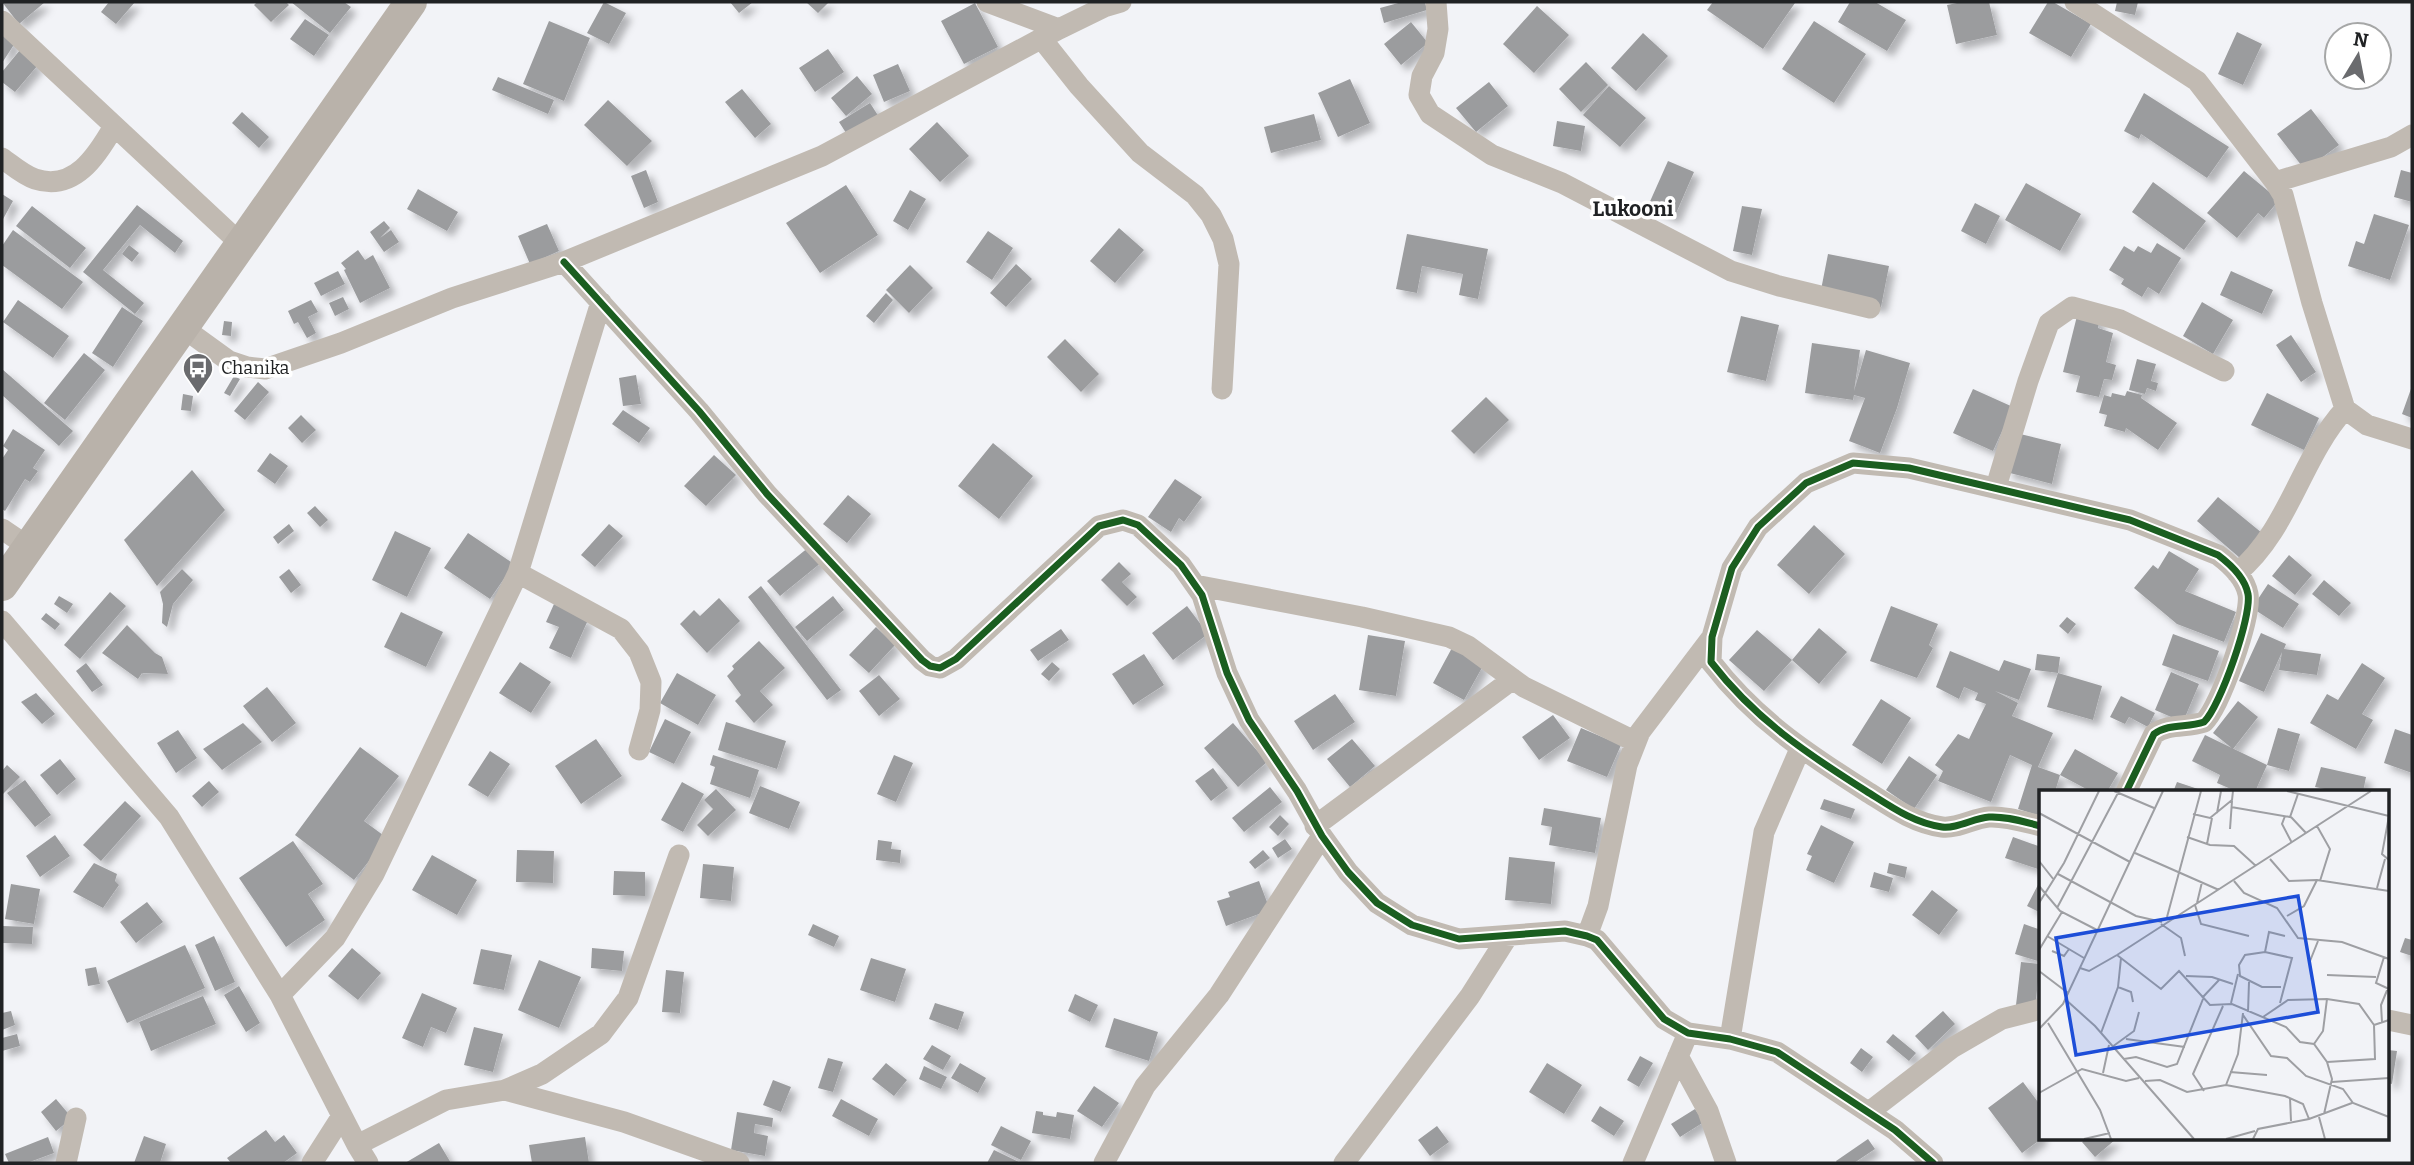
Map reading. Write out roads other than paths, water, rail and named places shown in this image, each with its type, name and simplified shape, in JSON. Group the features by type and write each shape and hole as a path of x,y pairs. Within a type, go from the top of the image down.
{"main road":[{"path":"2,585 15,538 182,327 411,2"}],"street":[{"path":"987,2 1050,34 1079,86 1139,153 1195,195 1210,215 1223,239 1229,264 1222,389"},
{"path":"1436,2 1438,29 1434,53 1422,76 1419,95 1430,114 1492,155 1562,183 1731,271 1779,286 1870,308"},
{"path":"2075,2 2197,81 2275,182 2283,195 2312,303 2346,409 2367,425 2412,439"},
{"path":"182,327 229,361 265,369 341,343 452,298 564,262 822,156 1110,3"},
{"path":"2,21 242,245"},
{"path":"2,158 33,178 54,183 71,178 84,169 100,151 114,127"},
{"path":"2275,182 2390,147 2412,135"},
{"path":"564,262 699,411 767,494 930,666 940,668 956,659 1099,526 1123,520 1138,525 1181,565 1202,595 1227,673 1249,720 1297,791 1319,831 1348,872 1377,903 1412,925 1459,939 1565,931 1597,940 1664,1019 1688,1033 1730,1039 1777,1052 1895,1130 1933,1163"},
{"path":"280,995 335,938 374,874 518,573 601,302"},
{"path":"1996,487 2028,381 2049,323 2072,307 2120,320 2224,371"},
{"path":"2237,573 2252,561 2272,534 2330,426 2346,409"},
{"path":"2039,826 1990,817 1945,828 1909,818 1800,749 1767,722 1711,662 1712,637 1732,568 1758,527 1806,483 1853,463 1909,468 2130,520 2218,555 2237,573 2248,592 2248,608 2243,630 2214,710 2204,722 2161,729 2154,734 2127,790"},
{"path":"518,573 621,629 639,652 651,682 650,710 639,750"},
{"path":"1195,585 1362,617 1449,637 1468,646 1537,694 1636,742"},
{"path":"2,621 169,817 280,995 363,1154 446,1100 505,1090 542,1074 601,1034 628,998 679,855"},
{"path":"1587,936 1598,906 1628,765 1640,732 1712,637"},
{"path":"1104,1163 1145,1086 1219,995 1319,831 1513,679"},
{"path":"1730,1039 1764,832 1800,749"},
{"path":"1344,1163 1470,996 1508,936"},
{"path":"1869,1112 1952,1048 2002,1019 2039,1010"},
{"path":"2390,1020 2412,1025"},
{"path":"1633,1163 1688,1033"},
{"path":"1678,1056 1708,1111 1726,1163"},
{"path":"505,1090 624,1122 738,1163"},
{"path":"312,1163 342,1116"},
{"path":"66,1163 76,1118"}],"place":[{"name":"Chanika","path":"198,395"}],"district":[{"name":"Lukooni","path":"1633,209"}]}
